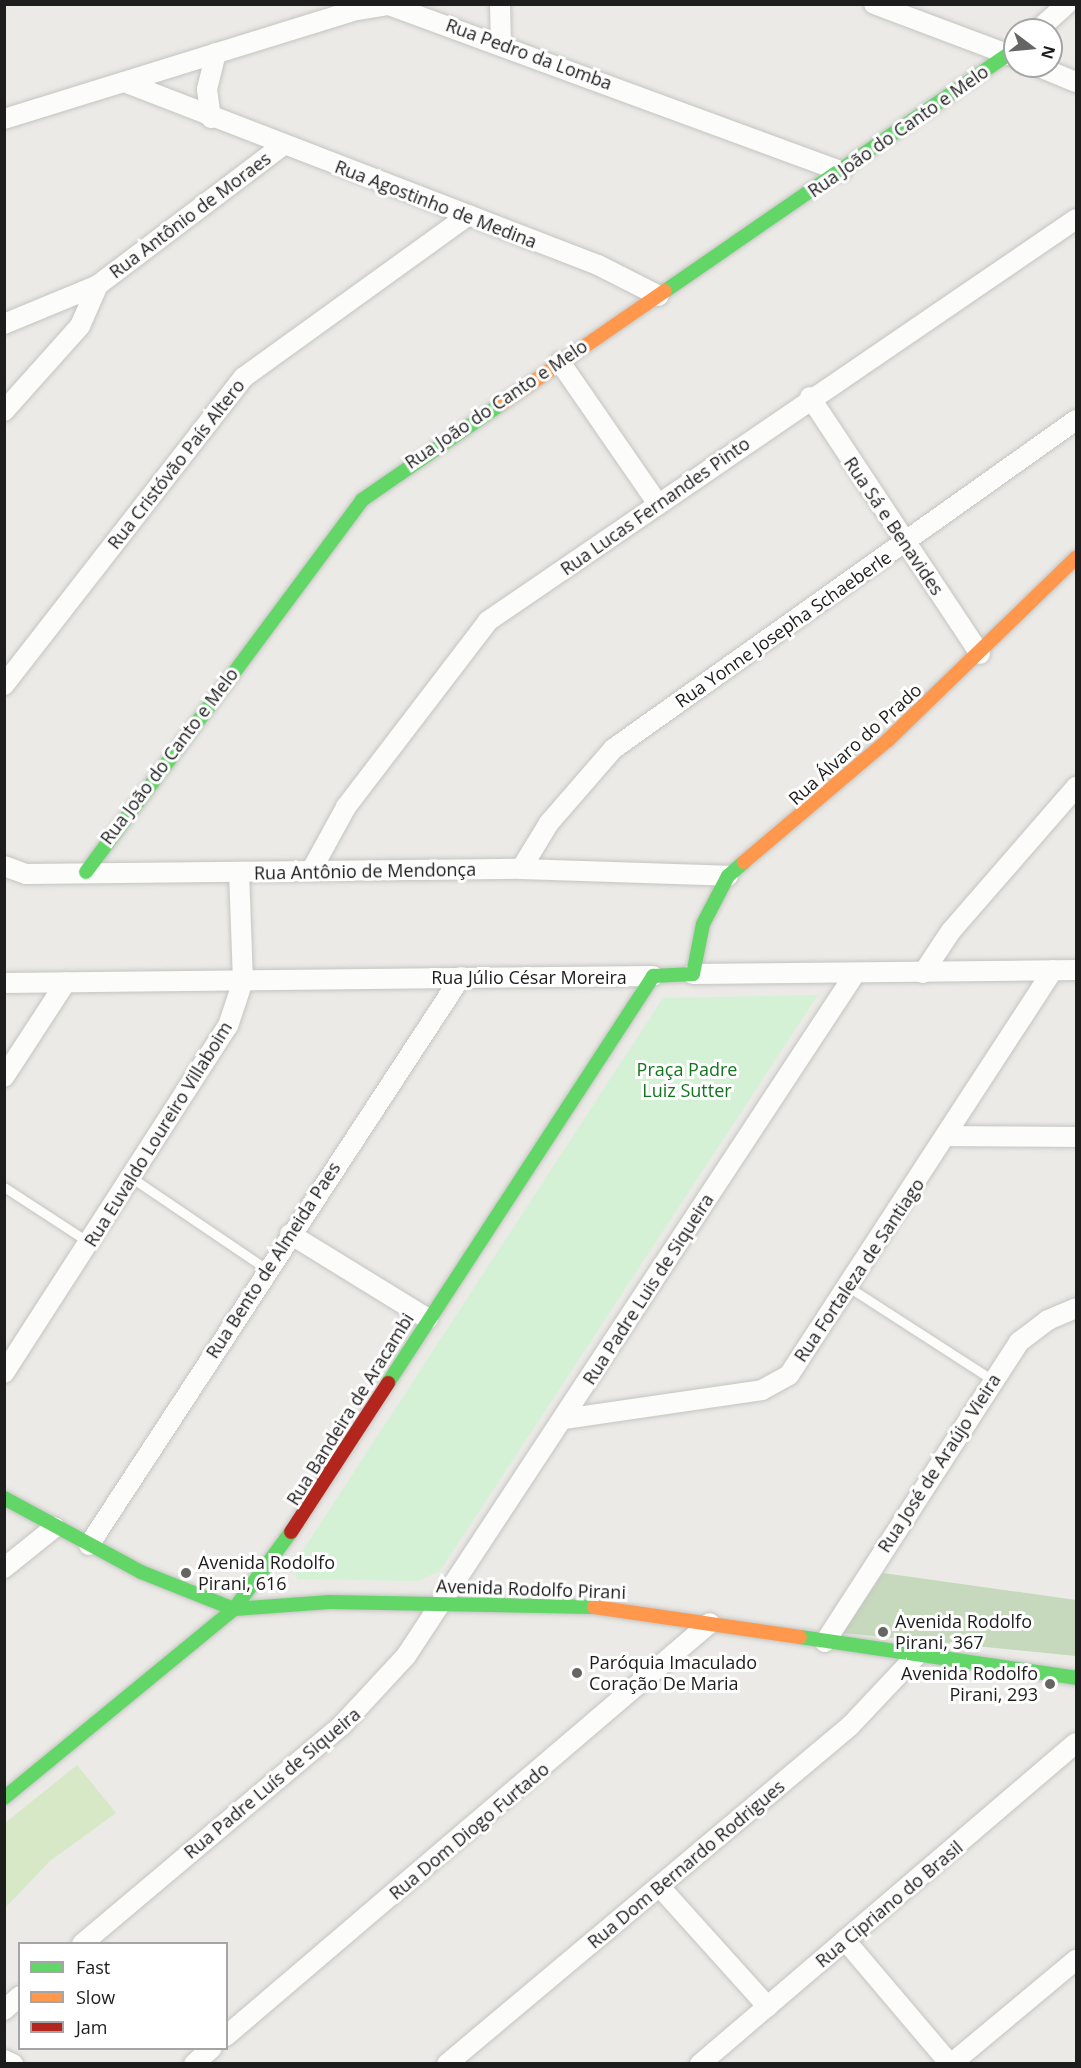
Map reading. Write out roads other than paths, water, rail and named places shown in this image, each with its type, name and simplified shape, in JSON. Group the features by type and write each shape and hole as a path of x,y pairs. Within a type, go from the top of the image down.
{"street":[{"path":"500,4 501,44"},
{"path":"874,4 1003,50"},
{"path":"1051,18 1067,4"},
{"name":"Rua Pedro da Lomba","path":"4,119 374,5 389,5 501,44 841,171"},
{"path":"211,118 207,89 216,53"},
{"name":"Rua João do Canto e Melo","path":"86,872 362,500 560,362 1003,61"},
{"path":"1063,77 1077,82"},
{"name":"Rua Agostinho de Medina","path":"124,82 282,146 598,265 659,296"},
{"name":"Rua Antônio de Moraes","path":"4,324 57,298 98,285 282,146"},
{"name":"Rua Cristóvão País Altero","path":"4,685 244,377 469,215"},
{"name":"Rua Lucas Fernandes Pinto","path":"311,871 345,807 477,632 810,397 1077,219"},
{"name":"Rua Antônio de Moraes","path":"4,411 80,326 98,285"},
{"path":"560,362 658,504"},
{"name":"Rua Sá e Benavides","path":"810,397 980,654"},
{"name":"Rua Yonne Josepha Schaeberle","path":"521,869 549,823 613,749 1077,420"},
{"name":"Rua Álvaro do Prado","path":"693,974 703,924 728,876 821,802 980,654 1077,558"},
{"path":"923,973 951,932 1076,789"},
{"name":"Rua Antônio de Mendonça","path":"4,866 26,874 521,869 728,876"},
{"name":"Rua Euvaldo Loureiro Villaboim","path":"4,1373 228,1026 243,981 239,873"},
{"name":"Rua Fortaleza de Santiago","path":"564,1419 762,1390 789,1375 850,1288 1053,970"},
{"name":"Rua Júlio César Moreira","path":"4,983 693,974 854,975 1077,970"},
{"name":"Rua Padre Luis de Siqueira","path":"441,1604 854,975"},
{"name":"Rua Bandeira de Aracambi","path":"4,1798 234,1609 285,1544 428,1319 653,976"},
{"name":"Rua Bento de Almeida Paes","path":"89,1545 265,1268 461,977"},
{"path":"4,1077 66,982"},
{"path":"948,1136 1077,1137"},
{"path":"290,1234 428,1319"},
{"name":"Rua José de Araújo Vieira","path":"825,1642 991,1379 1018,1342 1048,1320 1077,1308"},
{"name":"Avenida Rodolfo Pirani","path":"4,1498 89,1545 234,1609 330,1602 592,1607 1077,1678"},
{"path":"4,1568 55,1527"},
{"name":"Rua Padre Luís de Siqueira","path":"84,1942 367,1702 441,1604"},
{"name":"Rua Dom Diogo Furtado","path":"228,2034 710,1623"},
{"name":"Rua Dom Bernardo Rodrigues","path":"447,2064 850,1726 916,1656"},
{"name":"Rua Cipriano do Brasil","path":"700,2064 1077,1743"},
{"path":"660,1887 768,2007"},
{"path":"845,1940 950,2064 1077,1960"},
{"path":"4,2010 18,1998"},
{"path":"194,2064 211,2050"},
{"path":"4,2060 13,2064"}],"lane":[{"path":"132,1178 265,1268"},
{"path":"4,1187 90,1243"},
{"path":"850,1288 991,1379"}],"place":[{"name":"Avenida Rodolfo Pirani, 616","path":"186,1573"},
{"name":"Avenida Rodolfo Pirani, 367","path":"883,1632"},
{"name":"Paróquia Imaculado Coração De Maria","path":"577,1673"},
{"name":"Avenida Rodolfo Pirani, 293","path":"1050,1684"}],"park label":[{"name":"Praça Padre Luiz Sutter","path":"687,1080"}]}
